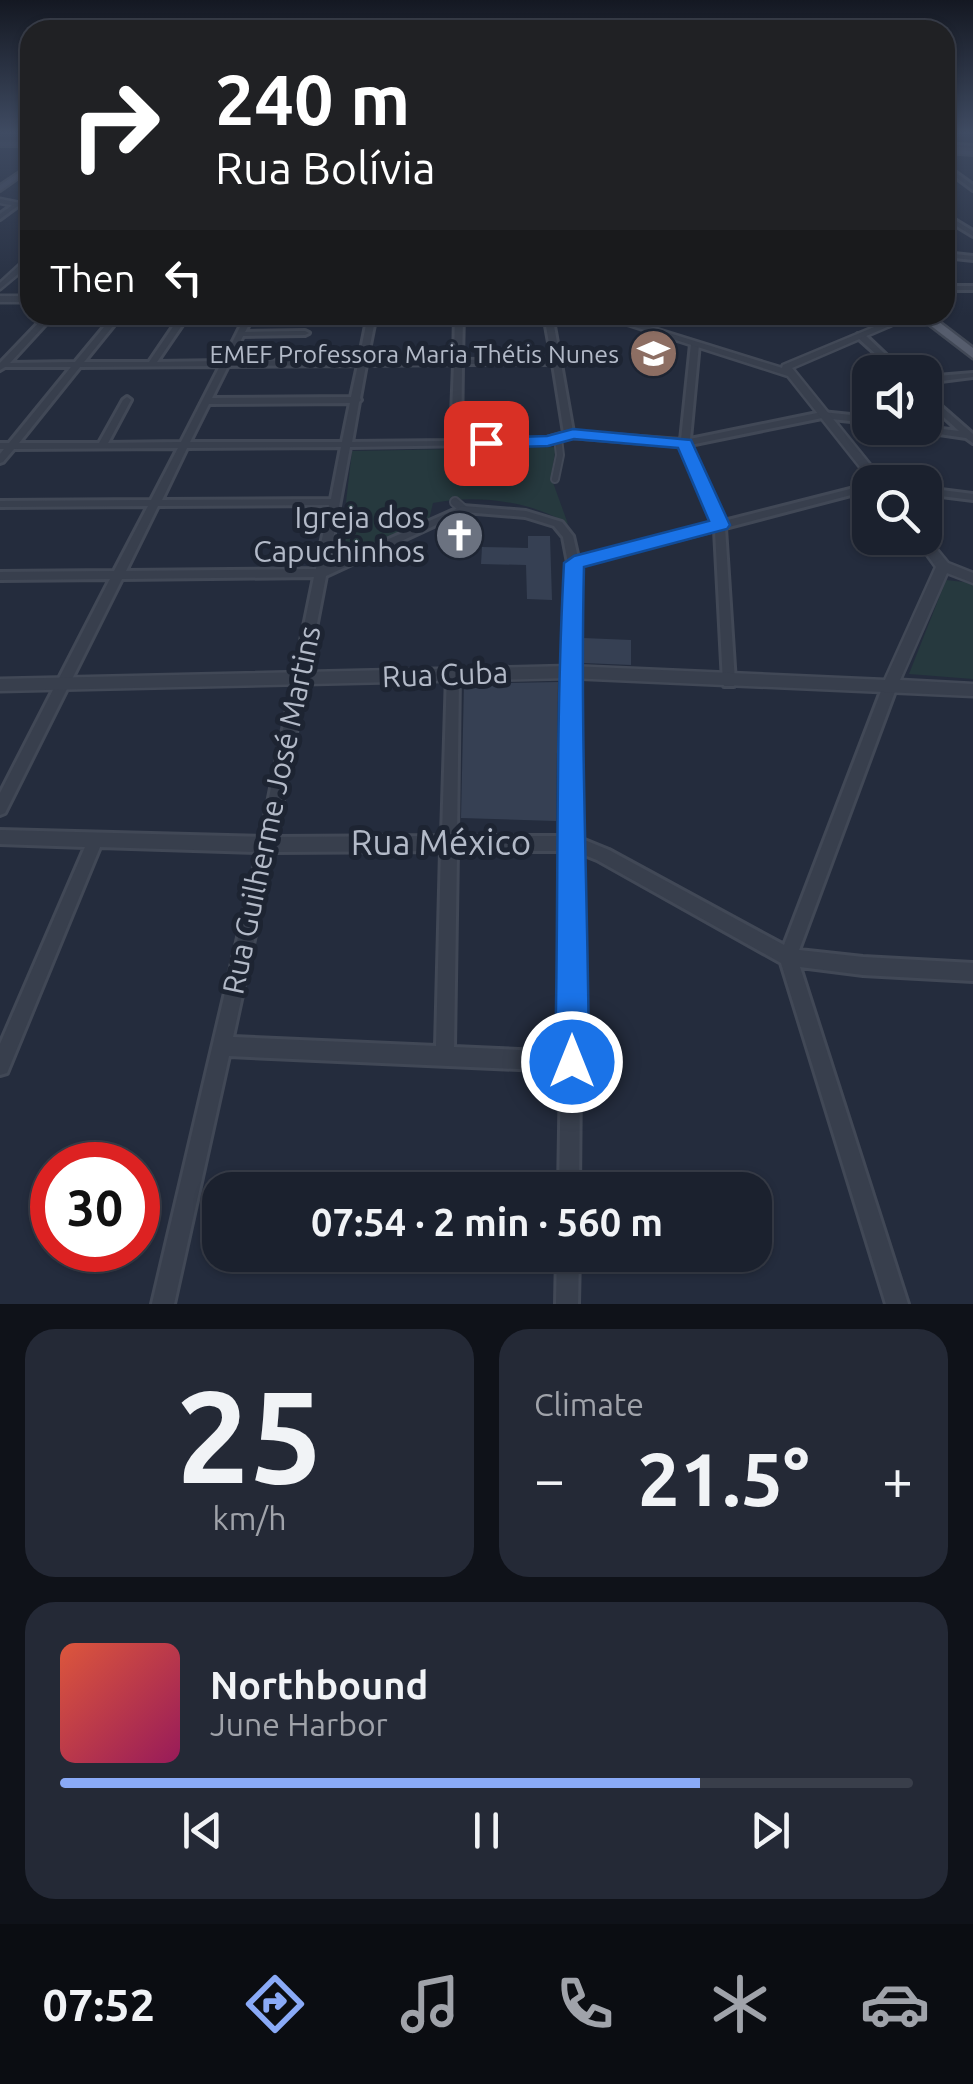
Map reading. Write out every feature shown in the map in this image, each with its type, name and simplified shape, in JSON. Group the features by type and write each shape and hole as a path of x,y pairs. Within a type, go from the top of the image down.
{"main road":[{"path":"936,325 973,354"}],"street":[{"path":"1,202 20,206"},
{"path":"0,217 16,205"},
{"path":"0,288 20,269"},
{"path":"1,366 40,325"},
{"path":"0,460 6,446 110,325"},
{"path":"151,365 177,325"},
{"path":"0,808 245,325"},
{"name":"Rua Guilherme José Martins","path":"163,1304 268,845 370,325"},
{"path":"454,468 459,325"},
{"path":"550,325 558,362 563,436 555,478"},
{"path":"636,325 788,370 886,325"},
{"path":"654,325 788,370 864,465"},
{"path":"241,334 306,334"},
{"path":"860,336 881,355"},
{"path":"696,344 685,443 720,525 729,682"},
{"path":"1,366 604,362"},
{"path":"942,379 973,376"},
{"path":"102,445 126,400"},
{"path":"206,402 356,400"},
{"path":"942,411 972,438"},
{"path":"6,446 456,444 548,441 563,436 685,443 822,414 852,418"},
{"path":"942,433 972,438"},
{"path":"574,563 852,492"},
{"path":"942,493 973,497"},
{"path":"0,504 336,502"},
{"path":"0,576 322,573 459,505 546,518 558,524 568,536 574,563 570,672 574,843 569,1172"},
{"path":"934,555 943,566 973,578"},
{"path":"898,1304 788,956 890,686 943,566"},
{"name":"Rua Cuba","path":"0,685 570,672 973,690"},
{"path":"445,1054 453,674"},
{"name":"Rua México","path":"0,837 268,845 574,843 788,956 877,967 973,972"},
{"path":"0,1066 96,839"},
{"path":"222,1046 572,1062"},
{"path":"567,1304 568,1272"}],"green space":[{"path":"556,447 551,477 568,524 520,505 450,500 433,503 429,520 339,562 352,451"},
{"path":"946,580 973,583 973,679 909,674"}],"building":[{"path":"528,536 550,536 552,600 527,599 526,565 481,564 482,547 528,548"},
{"path":"583,638 631,640 631,665 583,663"},
{"path":"558,682 556,821 461,818 464,684"}],"place":[{"name":"EMEF Professora Maria Thétis Nunes","path":"654,354"},
{"name":"Igreja dos Capuchinhos","path":"460,535"}],"route":[{"path":"486,443 548,441 573,434 685,443 720,525 574,563 570,672 574,843 572,1062"}]}
